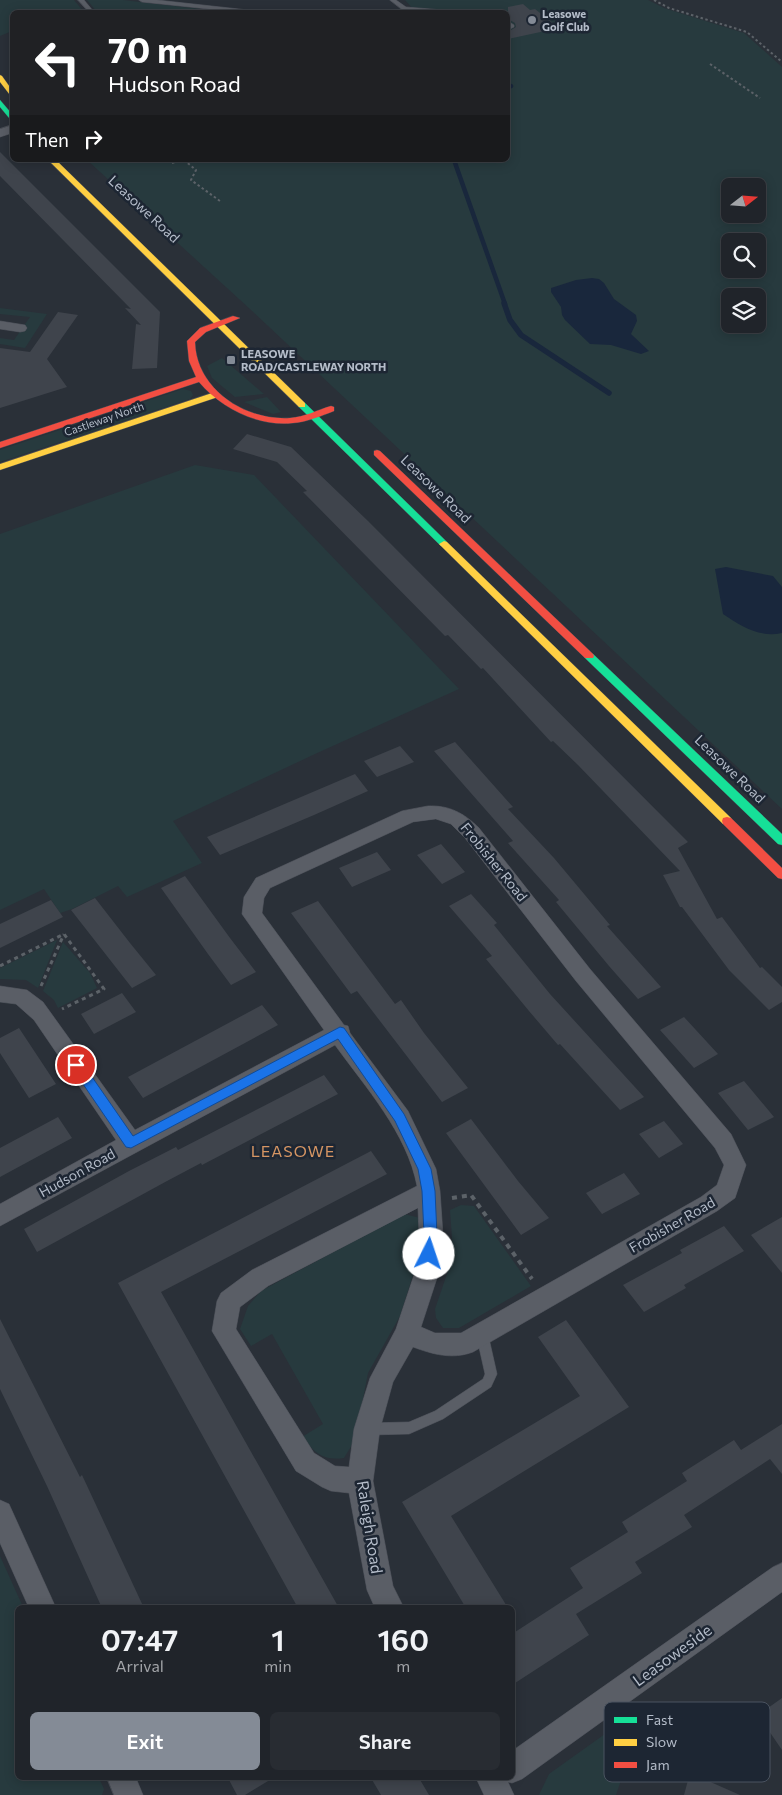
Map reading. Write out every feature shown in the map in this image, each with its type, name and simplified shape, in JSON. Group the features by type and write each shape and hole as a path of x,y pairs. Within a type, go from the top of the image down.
{"main road":[{"path":"0,78 10,91"},
{"path":"0,102 10,115"},
{"path":"54,162 311,416 782,875"},
{"path":"236,318 203,330 191,341 190,355 200,379 215,395 252,415 280,420 298,420 331,409"},
{"name":"Castleway North","path":"0,445 200,379"},
{"name":"Castleway North","path":"0,468 215,395"},
{"name":"Leasowe Road","path":"371,448 782,841"}],"street":[{"path":"0,325 20,328"},
{"name":"Frobisher Road","path":"427,812 445,812 461,821 472,833 583,975 723,1141 735,1165 727,1191 464,1344 435,1344 407,1333 427,1272 431,1235 425,1169 400,1118 340,1032 252,914 254,897 263,883 409,816 427,812"},
{"path":"0,994 19,995 38,1011 131,1143"},
{"name":"Hudson Road","path":"0,1216 131,1143 340,1032"},
{"path":"360,1481 331,1478 305,1462 224,1331 229,1301 260,1278 429,1197"},
{"name":"Raleigh Road","path":"388,1605 380,1590 360,1481 367,1429 382,1378 407,1333"},
{"path":"0,1513 42,1605"},
{"name":"Leasoweside","path":"607,1702 782,1576"},
{"name":"Leasoweside","path":"515,1768 604,1704"},
{"path":"121,1780 129,1795"}],"lane":[{"path":"81,0 90,10"},
{"path":"142,0 230,10"},
{"path":"393,0 404,9 417,10"},
{"path":"367,1429 409,1428 439,1415 487,1384 491,1374 482,1334"}],"path":[{"path":"654,0 669,8 747,32 782,62"},
{"path":"710,64 760,98"},
{"path":"172,163 176,162"},
{"path":"186,162 196,170 191,180 220,201"},
{"path":"0,966 64,934"},
{"path":"38,1011 104,989 64,934"},
{"path":"38,1011 64,934"},
{"path":"429,1197 471,1195 545,1298"}],"green space":[{"path":"0,0 74,0 82,10 10,10 10,32 0,36"},
{"path":"87,0 123,0 210,10 95,10"},
{"name":"Leasowe Golf Club","path":"405,0 648,0 664,8 744,33 782,67 782,809 250,309 89,162 510,162 510,10 414,10"},
{"path":"0,308 47,314 25,348 0,344 0,338 14,340 30,317 0,314"},
{"path":"222,358 264,394 235,397 212,378 207,366"},
{"path":"183,389 191,391 193,395 190,399 0,462 0,450"},
{"path":"267,397 281,412 273,414 244,402"},
{"path":"195,465 254,475 459,689 173,821 202,863 127,897 118,886 60,913 44,889 0,910 0,534"},
{"path":"57,940 38,988 26,980 0,979 0,968"},
{"path":"63,942 90,973 97,988 58,1008 54,1000 43,991"},
{"path":"461,1205 474,1206 531,1286 459,1328 443,1328 436,1318 435,1309 448,1271 452,1238 450,1210"},
{"path":"404,1214 420,1218 421,1240 414,1272 400,1316 368,1373 355,1440 344,1458 325,1457 315,1451 302,1437 323,1424 272,1334 251,1346 240,1329 248,1306 261,1291"},
{"path":"0,1556 22,1605 15,1605 15,1780 100,1780 104,1789 102,1795 0,1795"},
{"path":"604,1735 604,1782 620,1782 616,1795 539,1795 549,1774"}],"water":[{"path":"599,279 604,283 614,299 636,315 637,321 631,334 649,351 641,354 611,345 590,344 565,320 561,307 551,292 551,288 576,280"},
{"path":"726,567 773,576 782,587 782,633 766,634 751,630 723,614 715,569"}],"building":[{"path":"523,4 530,10 535,9 559,28 510,39 510,31 516,27 515,23 510,20 510,10 508,10 508,7"},
{"path":"0,152 160,312 157,368 132,369 136,324 141,325 125,308 131,309 0,176"},
{"path":"58,312 78,315 47,359 67,387 0,408 0,348 30,352"},
{"path":"247,434 291,447 368,521 688,842 678,848 717,919 722,917 760,968 762,967 782,987 782,1002 769,1010 729,970 682,907 680,907 663,875 680,871 578,765 553,741 551,742 483,668 481,669 448,635 445,636 303,492 307,491 277,462 233,449"},
{"path":"455,742 513,807 508,809 554,858 610,925 607,926 661,987 638,999 609,966 556,902 559,900 508,843 513,841 434,751"},
{"path":"400,746 414,762 377,777 364,761"},
{"path":"355,774 368,791 314,815 220,855 207,837"},
{"path":"441,844 465,872 442,884 417,855"},
{"path":"377,852 391,870 352,887 339,868"},
{"path":"185,876 256,972 231,985 208,954 161,888"},
{"path":"471,894 497,923 494,925 550,994 644,1097 620,1110 560,1044 558,1045 529,1011 486,959 492,956 449,906"},
{"path":"95,898 156,975 132,988 71,910"},
{"path":"51,900 63,917 0,948 0,924"},
{"path":"318,901 395,1004 401,1000 424,1033 468,1088 442,1102 357,991 351,994 291,913"},
{"path":"122,993 136,1012 94,1034 81,1014"},
{"path":"262,1005 278,1025 143,1098 128,1077"},
{"path":"684,1017 718,1054 694,1068 660,1030"},
{"path":"19,1028 56,1084 29,1098 0,1053 0,1038"},
{"path":"324,1075 338,1094 202,1165 201,1163 37,1252 24,1229 129,1171 176,1147 178,1150"},
{"path":"744,1081 774,1117 748,1130 718,1093"},
{"path":"58,1117 72,1138 0,1177 0,1148"},
{"path":"471,1119 549,1218 521,1235 446,1133"},
{"path":"664,1121 683,1144 659,1158 639,1134"},
{"path":"371,1151 387,1174 161,1292 337,1605 296,1605 118,1283"},
{"path":"624,1173 640,1194 602,1214 586,1193"},
{"path":"782,1217 782,1273 751,1235"},
{"path":"724,1226 744,1251 684,1285 686,1288 644,1312 623,1285 682,1253 680,1250"},
{"path":"0,1319 80,1477 82,1475 143,1605 101,1605 47,1486 0,1389"},
{"path":"566,1320 629,1407 451,1516 506,1605 464,1605 402,1502 580,1396 538,1337"},
{"path":"782,1424 782,1474 770,1459 684,1515 692,1527 635,1562 642,1573 576,1614 589,1635 515,1683 515,1632 583,1588 570,1568 628,1532 622,1522 687,1481 682,1473 734,1440 741,1450"},
{"path":"782,1698 782,1750 770,1732 770,1706"},
{"path":"229,1780 270,1780 245,1795 237,1795"},
{"path":"372,1780 420,1780 429,1795 381,1795"},
{"path":"688,1782 710,1782 740,1795 684,1795"}],"waterway":[{"path":"455,162 505,304"},
{"path":"504,303 510,320 521,335 609,393"}],"traffic: fast":[{"path":"0,102 10,115"},
{"path":"302,405 444,544"},
{"path":"589,656 782,841"}],"traffic: slow":[{"path":"0,77 10,91"},
{"path":"54,162 302,405"},
{"path":"0,467 215,395"},
{"path":"444,544 727,821"}],"traffic: jam":[{"path":"236,318 203,330 191,341 195,367 201,379 210,389 221,399 246,413 274,420 299,420 331,409"},
{"path":"0,445 200,379"},
{"path":"377,453 589,656"},
{"path":"727,821 782,875"}],"place":[{"name":"Leasowe Golf Club","path":"532,20"},
{"name":"LEASOWE ROAD/CASTLEWAY NORTH","path":"231,360"}],"district":[{"name":"LEASOWE","path":"293,1151"}],"route":[{"path":"76,1065 131,1143 340,1032 400,1118 425,1169 429,1191 431,1235 429,1254"}]}
